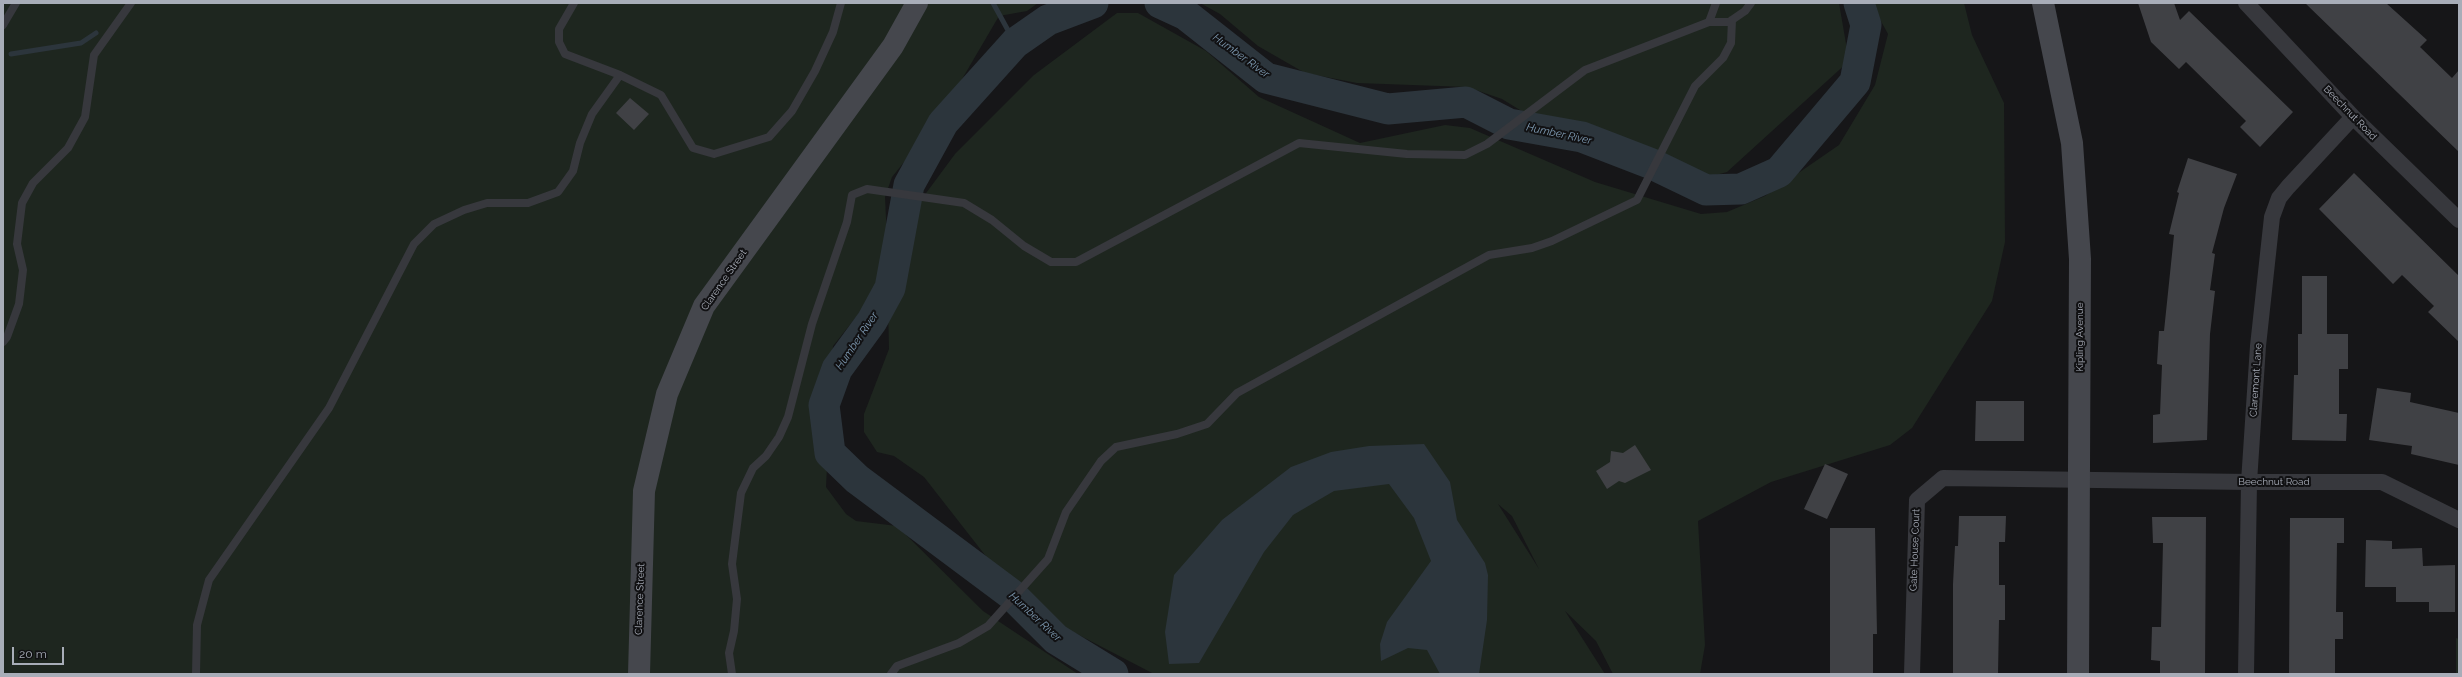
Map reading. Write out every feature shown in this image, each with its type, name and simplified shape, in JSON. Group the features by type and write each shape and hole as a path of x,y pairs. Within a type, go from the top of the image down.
{"street":[{"name":"Clarence Street","path":"639,674 644,491 670,386 704,306 893,46 917,3"},
{"name":"Kipling Avenue","path":"2043,3 2072,144 2080,259 2078,674"},
{"name":"Beechnut Road","path":"2246,3 2352,117 2459,220"},
{"name":"Claremont Lane","path":"2246,674 2249,482 2258,346 2272,217 2279,198 2352,117"},
{"name":"Gate House Court","path":"1912,674 1917,500 1943,478 2080,480"},
{"name":"Beechnut Road","path":"2080,480 2382,482 2459,520"}],"lane":[{"path":"3,25 16,3"},
{"path":"3,342 7,337 16,310 23,270 17,244 22,203 33,183 68,148 85,118 94,55 131,3"},
{"path":"574,3 559,29 559,42 564,54 620,75 661,95 693,148 714,154 769,137 792,111 815,71 833,32 841,3"},
{"path":"1709,22 1716,3"},
{"path":"731,674 729,653 734,631 737,599 733,557 741,493 753,468 770,450 788,417 814,318 847,222 852,195 867,189 964,203 992,220 1024,246 1051,262 1076,262 1299,143 1407,154 1465,155 1488,144 1585,70 1709,22 1729,22 1745,11 1751,3"},
{"path":"891,674 897,666 959,643 988,626 1048,559 1066,512 1101,461 1116,447 1177,434 1207,424 1237,393 1489,255 1532,248 1552,241 1637,200 1695,86 1723,58 1731,43 1732,20"},
{"path":"196,674 197,625 209,580 329,408 414,244 434,224 464,210 487,203 528,203 558,192 573,171 580,144 592,114 620,75"}],"shaded area":[{"path":"3,3 1038,3 1027,11 999,16 938,120 892,177 885,197 888,260 868,302 833,346 826,487 846,514 856,521 897,526 983,611 1078,674 3,674"},
{"path":"1200,3 1839,3 1849,61 1727,172 1690,182 1546,126 1502,99 1467,87 1357,83 1305,73 1258,46 1220,14"},
{"path":"1871,3 1964,3 1972,35 2004,103 2005,242 1992,301 1912,428 1890,445 1771,482 1698,521 1705,645 1700,674 1613,674 1596,641 1565,611 1605,674 1154,674 1052,621 992,564 924,477 894,456 877,452 864,432 864,414 889,349 888,307 905,271 918,204 955,154 1034,75 1117,13 1138,13 1206,51 1259,97 1360,143 1445,125 1470,128 1595,182 1701,214 1727,212 1765,196 1839,145 1875,85 1888,34","holes":["1498,504 1512,516 1539,569"]},
{"path":"1424,444 1450,482 1457,520 1485,563 1488,575 1487,620 1479,674 1440,674 1427,650 1408,648 1381,661 1380,644 1387,622 1431,561 1414,518 1389,484 1334,491 1293,515 1264,552 1199,663 1169,664 1165,632 1174,575 1222,520 1291,467 1331,452 1369,446"},
{"path":"2456,638 2459,639 2459,674 2456,674"}],"building":[{"path":"2138,3 2174,3 2180,20 2189,11 2293,112 2260,147 2240,127 2246,121 2186,62 2179,69 2151,42"},
{"path":"2305,3 2386,3 2427,40 2420,47 2452,78 2459,70 2459,152"},
{"path":"630,98 649,114 634,130 616,113"},
{"path":"2188,158 2237,174 2224,208 2212,253 2215,254 2210,290 2215,291 2210,334 2207,440 2153,443 2153,415 2160,414 2162,365 2157,364 2159,331 2164,331 2174,235 2169,234 2179,193 2177,192"},
{"path":"2354,173 2459,276 2459,342 2428,312 2434,306 2402,275 2393,284 2319,209"},
{"path":"2302,276 2327,276 2327,334 2348,334 2348,369 2339,369 2339,414 2347,414 2346,441 2292,440 2294,375 2298,375 2298,334 2302,334"},
{"path":"2377,388 2411,393 2410,402 2459,413 2459,465 2411,454 2412,446 2369,440"},
{"path":"1976,401 2024,401 2024,441 1975,441"},
{"path":"1635,445 1651,470 1625,483 1619,481 1607,489 1596,471 1610,462 1611,451 1623,453"},
{"path":"1825,464 1848,474 1827,519 1804,509"},
{"path":"1959,516 2006,516 2005,542 1999,542 1999,585 2005,585 2005,620 1999,620 1998,674 1953,674 1953,584 1955,546 1958,546"},
{"path":"2152,517 2206,517 2205,674 2160,674 2160,661 2151,660 2152,627 2161,627 2163,543 2153,543"},
{"path":"2290,518 2344,518 2344,543 2337,543 2336,612 2343,612 2343,639 2335,639 2335,674 2289,674"},
{"path":"1830,528 1875,528 1877,634 1873,634 1873,674 1830,674"},
{"path":"2366,540 2392,541 2392,549 2422,548 2423,566 2455,565 2455,612 2429,612 2429,602 2396,602 2396,587 2365,587"}],"waterway":[{"path":"993,3 1015,43"},
{"name":"Humber River","path":"1093,3 1048,20 1015,43 943,123 909,185 890,288 872,321 837,369 824,405 830,453 857,479 1011,594 1056,639 1113,674"},
{"name":"Humber River","path":"1160,3 1186,15 1266,78 1388,109 1466,102 1509,124 1582,137 1652,164 1706,190 1741,189 1779,172 1855,82 1866,25 1859,3"},
{"path":"11,54 81,43 96,33"}]}
